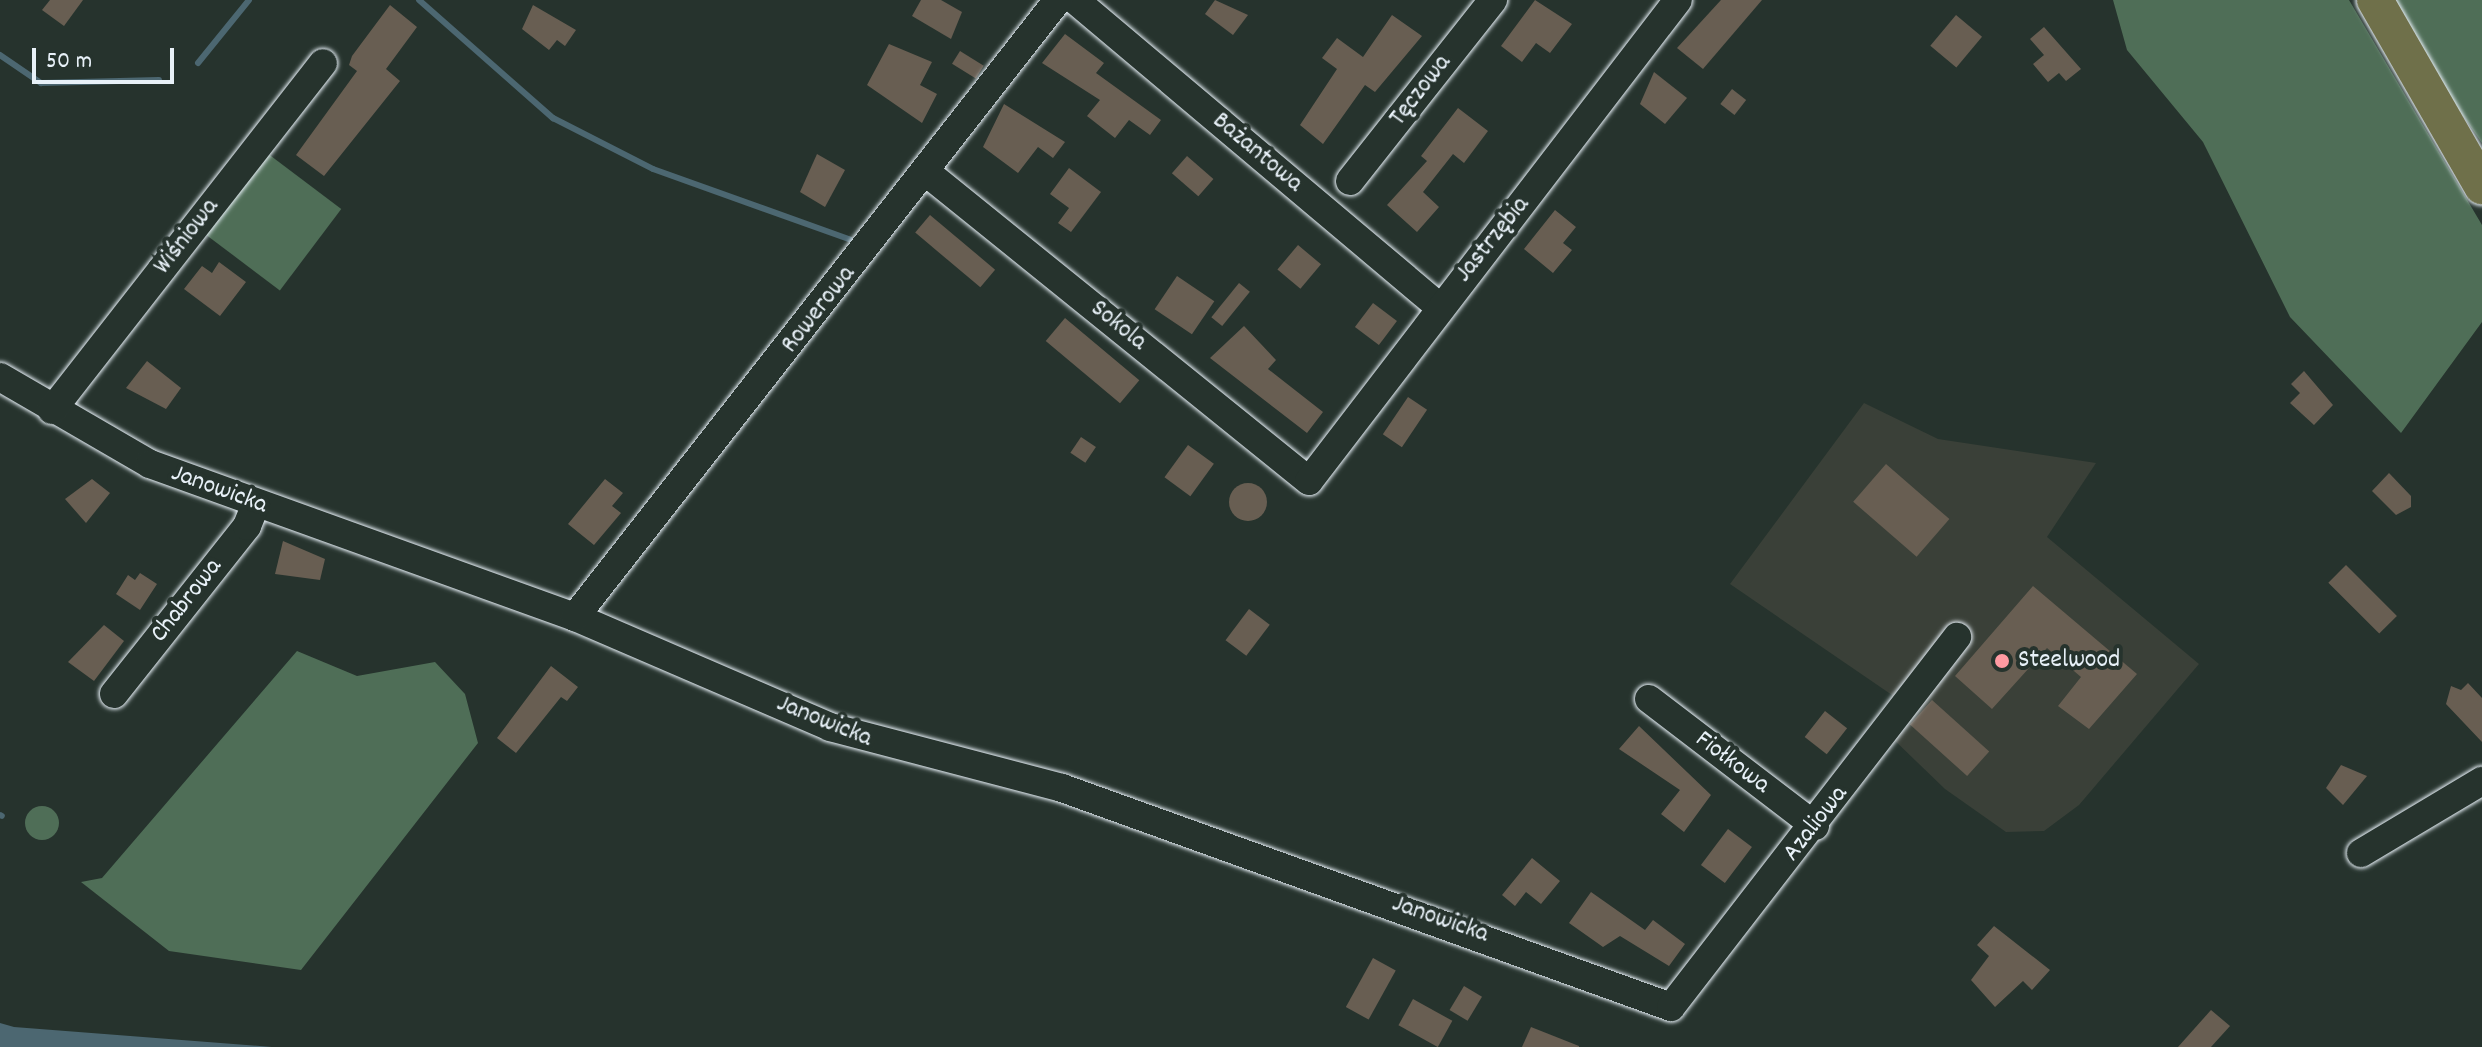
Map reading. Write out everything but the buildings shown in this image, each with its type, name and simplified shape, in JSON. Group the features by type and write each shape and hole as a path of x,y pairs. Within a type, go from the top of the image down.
{"main road":[{"path":"2375,0 2482,186"}],"street":[{"name":"Rowerowa","path":"575,617 1058,0"},
{"name":"Bażantowa","path":"1075,0 1439,306"},
{"name":"Tęczowa","path":"1350,181 1493,0"},
{"name":"Jastrzębia","path":"1309,481 1439,306 1678,0"},
{"name":"Wiśniowa","path":"52,410 323,63"},
{"name":"Sokola","path":"926,172 1309,481"},
{"name":"Janowicka","path":"0,377 52,410 150,464 575,617 860,738 1062,788 1671,1007"},
{"name":"Chabrowa","path":"114,694 247,526 256,504"},
{"name":"Azaliowa","path":"1671,1007 1815,826 1957,637"},
{"name":"Fiołkowa","path":"1649,699 1815,826"},
{"path":"2361,853 2482,781"}],"shaded area":[{"path":"1864,403 1938,439 2096,463 2047,537 2199,664 2079,805 2044,831 2006,832 1945,789 1890,736 1892,695 1730,584"}],"green space":[{"path":"2113,0 2349,0 2482,225 2482,322 2401,433 2290,317 2203,142 2127,50"},
{"path":"2391,0 2482,0 2482,143 2444,89"},
{"path":"263,150 341,209 280,290 202,231"},
{"path":"297,651 357,676 435,662 465,694 478,743 301,970 169,951 81,882 102,878"},
{"path":"42,806 54,811 59,823 54,835 42,840 30,835 25,823 30,811"}],"water":[{"path":"0,1023 14,1027 272,1047 0,1047"}],"waterway":[{"path":"198,63 249,0"},
{"path":"419,0 553,118 653,169 851,240"},
{"path":"0,55 41,83 159,80"}],"place":[{"name":"Steelwood","path":"2002,661"}]}
